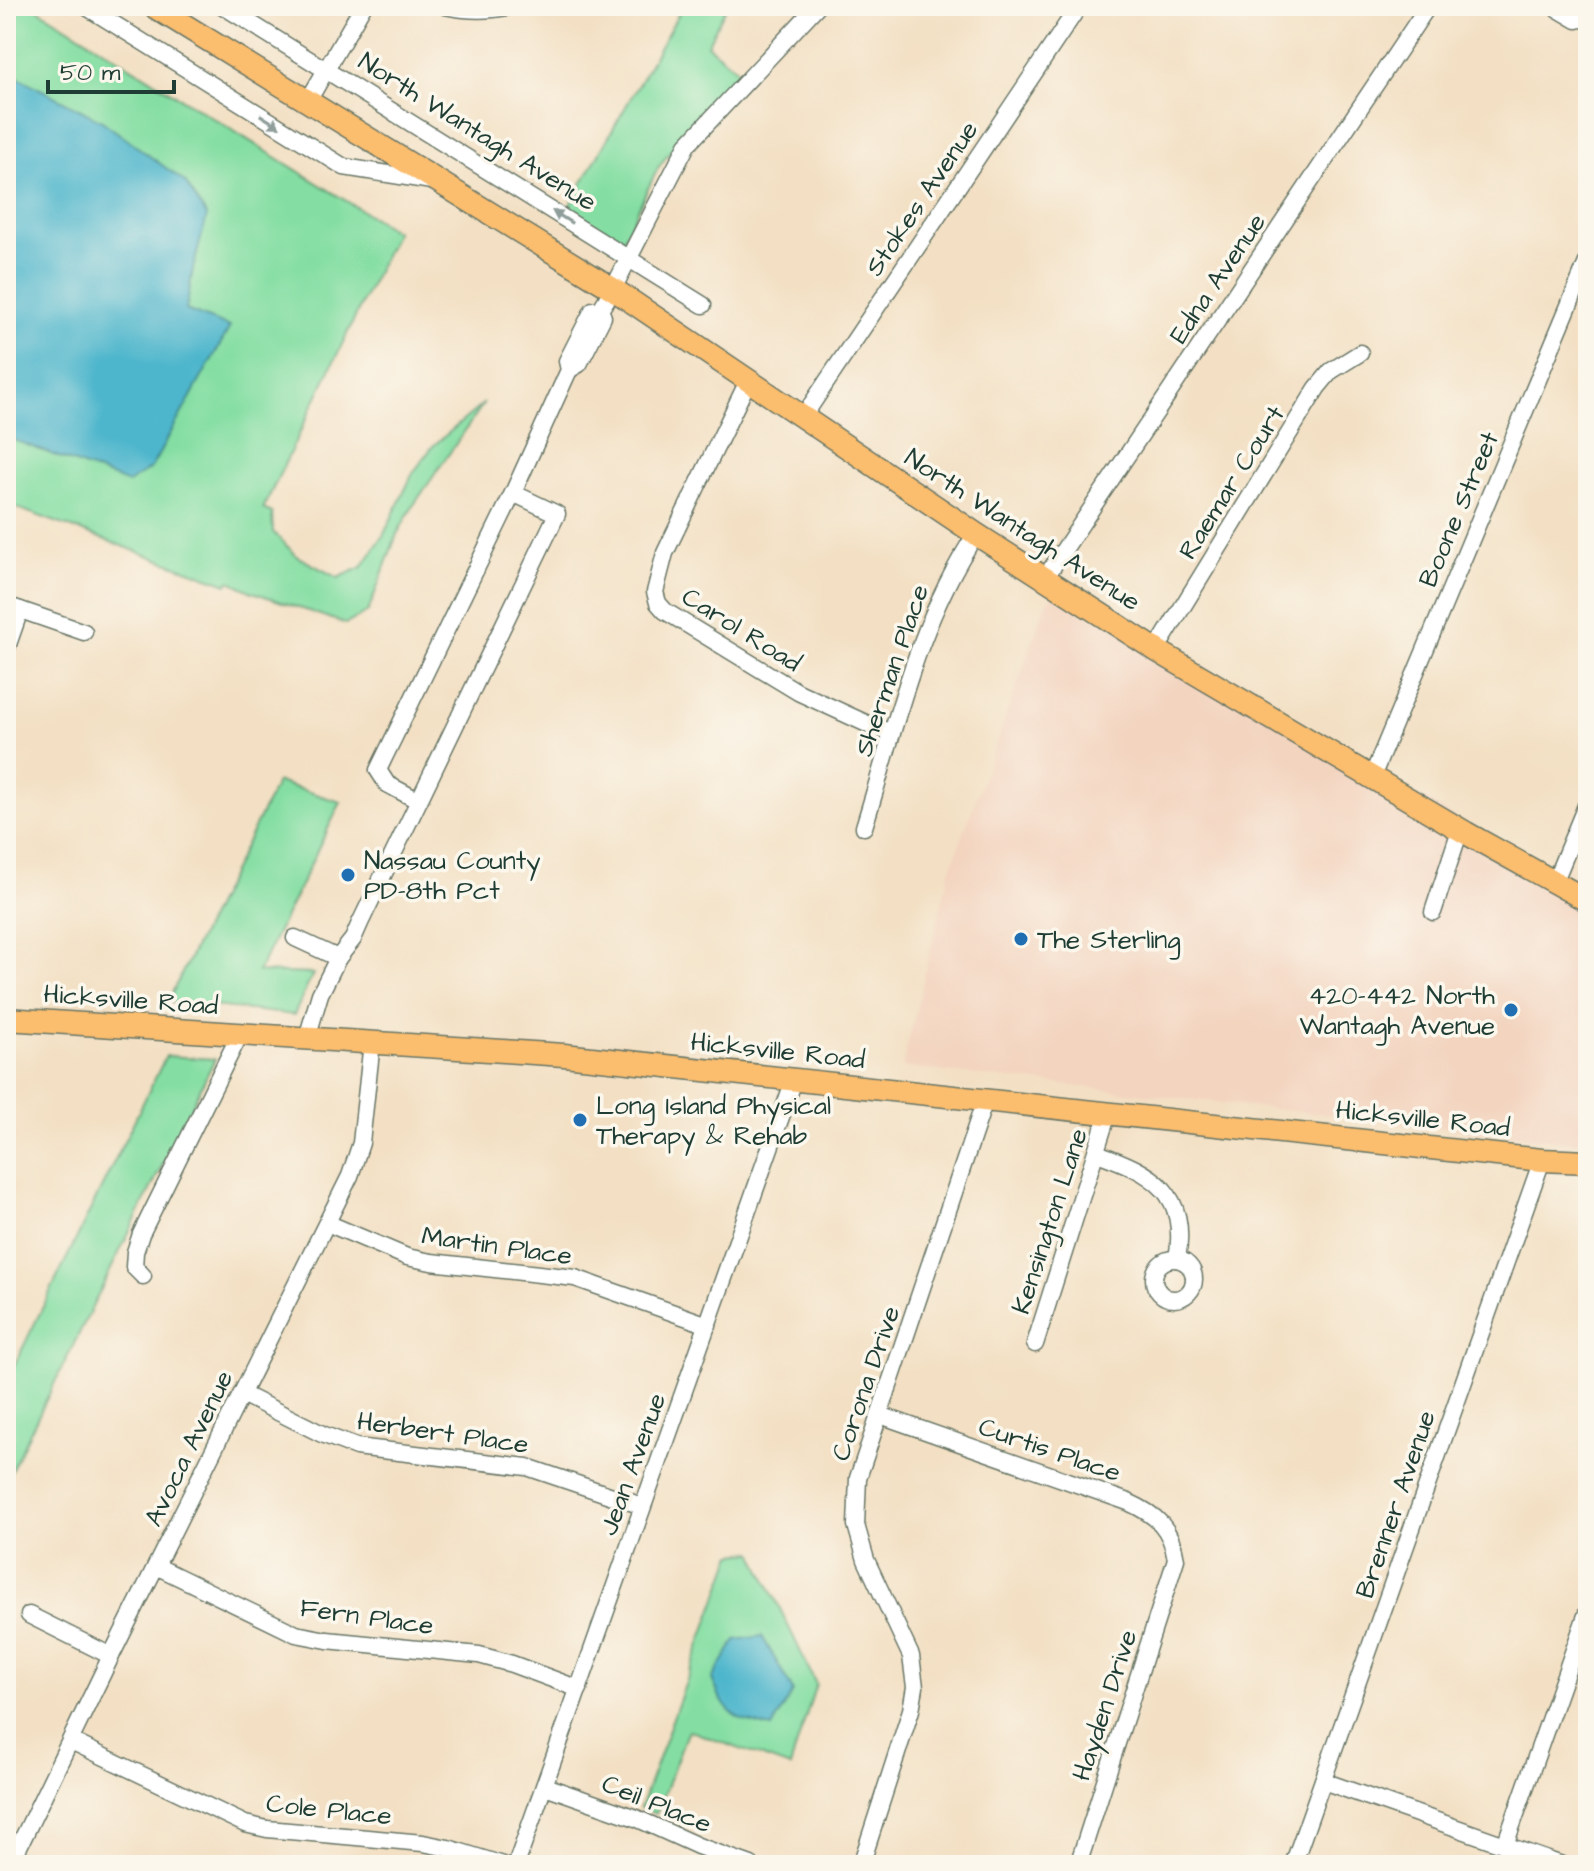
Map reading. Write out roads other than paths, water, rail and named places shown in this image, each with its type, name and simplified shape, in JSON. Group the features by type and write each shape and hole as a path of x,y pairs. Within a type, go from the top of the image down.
{"main road":[{"name":"North Wantagh Avenue","path":"153,6 613,289 976,534 1156,650 1460,830 1588,901"},
{"name":"Hicksville Road","path":"6,1019 564,1055 1542,1160 1588,1162"},
{"name":"Hicksville Road","path":"1542,1160 1588,1171"}],"street":[{"name":"North Wantagh Avenue","path":"85,6 344,167 440,182"},
{"name":"North Wantagh Avenue","path":"223,6 703,305"},
{"path":"308,101 363,6"},
{"path":"445,6 498,9 512,6"},
{"path":"419,801 387,784 378,770 513,493 569,370 567,361 571,353 593,310 600,310 613,289 687,145 817,6"},
{"name":"Stokes Avenue","path":"803,417 1079,6"},
{"path":"1553,6 1577,20 1588,17"},
{"name":"Edna Avenue","path":"1045,578 1421,9"},
{"name":"Boone Street","path":"1372,777 1588,260"},
{"name":"Raemar Court","path":"1156,650 1317,388 1331,371 1360,353"},
{"name":"Carol Road","path":"748,381 665,553 655,592 658,603 676,618 798,692 876,728 892,732"},
{"path":"307,1038 320,994 338,958 353,939 557,514 513,493"},
{"name":"Sherman Place","path":"864,827 892,732 936,605 976,534"},
{"path":"6,650 13,608 84,632"},
{"path":"1554,883 1588,801"},
{"path":"1433,912 1460,830"},
{"path":"295,938 338,958"},
{"path":"143,1276 134,1267 141,1234 240,1034"},
{"name":"Avoca Avenue","path":"10,1865 350,1176 361,1143 372,1042"},
{"name":"Jean Avenue","path":"516,1865 794,1080"},
{"name":"Corona Drive","path":"861,1865 911,1710 915,1687 911,1656 866,1560 856,1525 858,1478 985,1100"},
{"name":"Kensington Lane","path":"1035,1344 1108,1113"},
{"path":"1097,1153 1139,1169 1166,1193 1175,1207 1180,1226 1177,1259"},
{"name":"Brenner Avenue","path":"1293,1865 1542,1160"},
{"name":"Martin Place","path":"327,1223 407,1257 575,1278 708,1325"},
{"name":"Herbert Place","path":"242,1394 322,1434 356,1447 527,1467 642,1506"},
{"name":"Curtis Place","path":"880,1415 1148,1511 1173,1538 1176,1559"},
{"name":"Hayden Drive","path":"1078,1865 1176,1559"},
{"name":"Fern Place","path":"156,1566 296,1634 327,1640 479,1655 579,1689"},
{"path":"1505,1845 1588,1610"},
{"path":"29,1615 111,1656"},
{"name":"Cole Place","path":"71,1741 245,1824 267,1829 423,1843 503,1865"},
{"path":"1323,1781 1562,1865"},
{"name":"Ceil Place","path":"545,1786 636,1818 698,1846 751,1865"}],"water":[{"path":"6,71 102,121 185,182 207,216 186,310 230,327 151,468 128,483 6,437"},
{"path":"762,1636 793,1691 772,1728 748,1722 733,1714 722,1701 712,1679 736,1640"}],"place":[{"name":"Nassau County PD-8th Pct","path":"348,875"},
{"name":"The Sterling","path":"1021,939"},
{"name":"420-442 North Wantagh Avenue","path":"1511,1010"},
{"name":"Long Island Physical Therapy & Rehab","path":"580,1120"}]}
